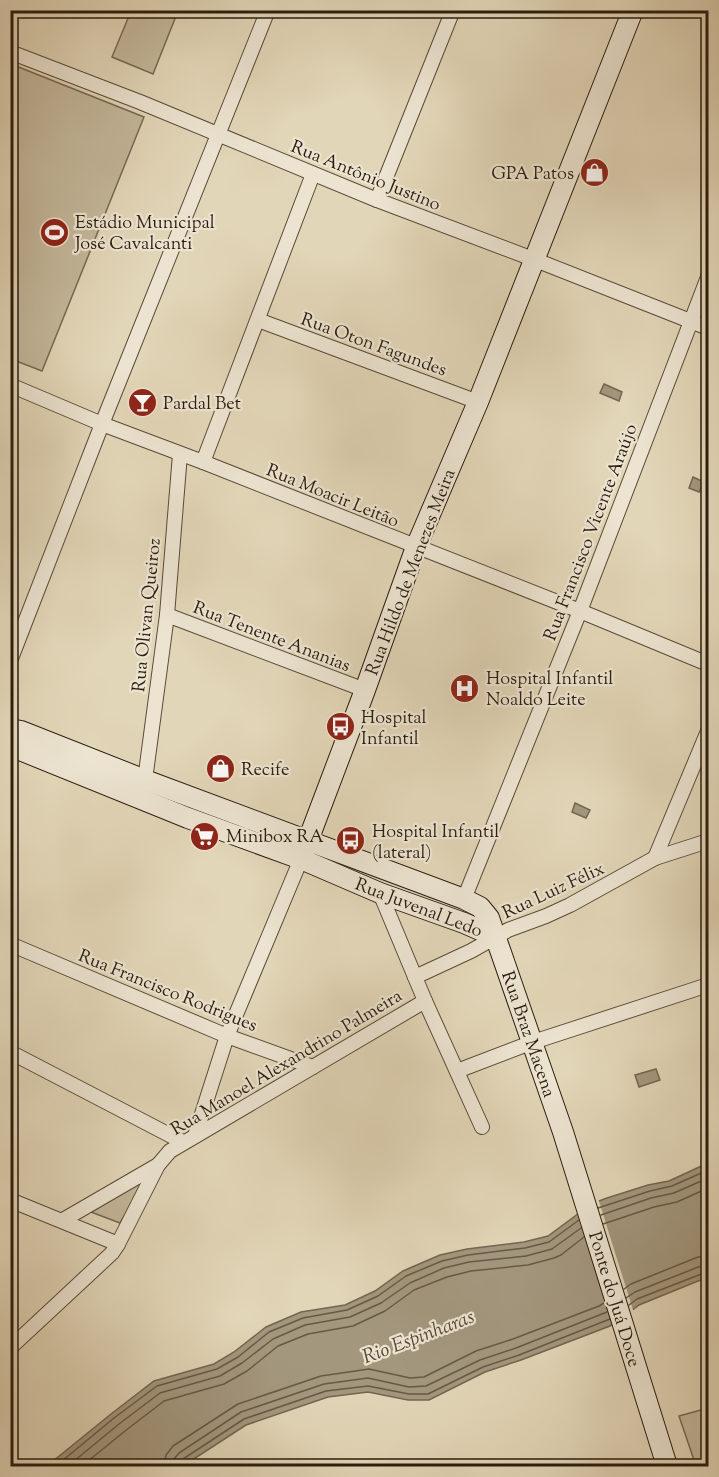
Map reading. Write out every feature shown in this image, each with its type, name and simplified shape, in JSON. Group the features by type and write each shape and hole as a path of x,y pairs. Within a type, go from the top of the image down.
{"main road":[{"name":"Rua Hildo de Menezes Meira","path":"301,859 416,547 478,402 633,10"},
{"name":"Rua Juvenal Ledo","path":"10,729 21,731 145,780 464,899 480,907 489,918 496,937"},
{"name":"Rua Juvenal Ledo","path":"10,745 188,818 301,859 496,937"},
{"name":"Rua Braz Macena","path":"496,937 563,1132"},
{"name":"Ponte do Juá Doce","path":"563,1132 667,1467"}],"street":[{"path":"10,661 268,10"},
{"path":"377,200 453,10"},
{"name":"Rua Antônio Justino","path":"10,52 140,102 377,200 708,328"},
{"path":"203,462 313,174"},
{"name":"Rua Francisco Vicente Araújo","path":"464,899 580,611 708,277"},
{"name":"Rua Oton Fagundes","path":"258,320 478,402"},
{"name":"Rua Moacir Leitão","path":"10,385 102,424 580,611 708,664"},
{"name":"Rua Olivan Queiroz","path":"145,780 167,615 180,454"},
{"name":"Rua Tenente Ananias","path":"167,615 364,690"},
{"path":"655,858 708,731"},
{"name":"Rua Luiz Félix","path":"415,977 522,924 570,905 655,858 708,841"},
{"name":"Rua Hildo de Menezes Meira","path":"189,1139 227,1036 301,859"},
{"path":"380,892 424,1001 482,1127"},
{"name":"Rua Francisco Rodrigues","path":"10,944 227,1036 313,1067"},
{"path":"457,1071 533,1042 708,985"},
{"name":"Rua Manoel Alexandrino Palmeira","path":"10,1348 16,1334 112,1252 158,1164 170,1151 424,1001"},
{"path":"10,1052 189,1139"},
{"path":"63,1221 158,1164"},
{"path":"10,1200 118,1244"}],"shaded area":[{"path":"131,11 178,11 153,74 112,57"},
{"name":"Estádio Municipal José Cavalcanti","path":"11,64 144,117 42,371 11,359"},
{"path":"148,1178 120,1223 91,1212"},
{"path":"708,1408 708,1466 696,1466 679,1416"}],"water":[{"path":"604,384 622,392 619,401 600,393"},
{"path":"693,477 704,482 699,492 689,488"},
{"path":"575,803 590,810 586,818 572,812"},
{"path":"656,1069 660,1080 639,1087 635,1075"},
{"path":"708,1163 708,1277 639,1305 626,1315 591,1204 648,1185 669,1181"},
{"name":"Rio Espinharas","path":"590,1205 625,1316 610,1326 485,1372 429,1400 408,1400 368,1392 328,1397 246,1425 183,1466 47,1466 154,1381 214,1364 234,1352 266,1327 301,1312 345,1305 375,1291 403,1271 440,1255 548,1236"}],"pier":[{"path":"598,1198 634,1313 614,1327 576,1211"}],"place":[{"name":"GPA Patos","path":"595,173"},
{"name":"Estádio Municipal José Cavalcanti","path":"54,232"},
{"name":"Pardal Bet","path":"142,403"},
{"name":"Hospital Infantil Noaldo Leite","path":"465,688"},
{"name":"Hospital Infantil","path":"340,727"},
{"name":"Recife","path":"220,769"},
{"name":"Minibox RA","path":"205,836"},
{"name":"Hospital Infantil (lateral)","path":"351,841"}]}
